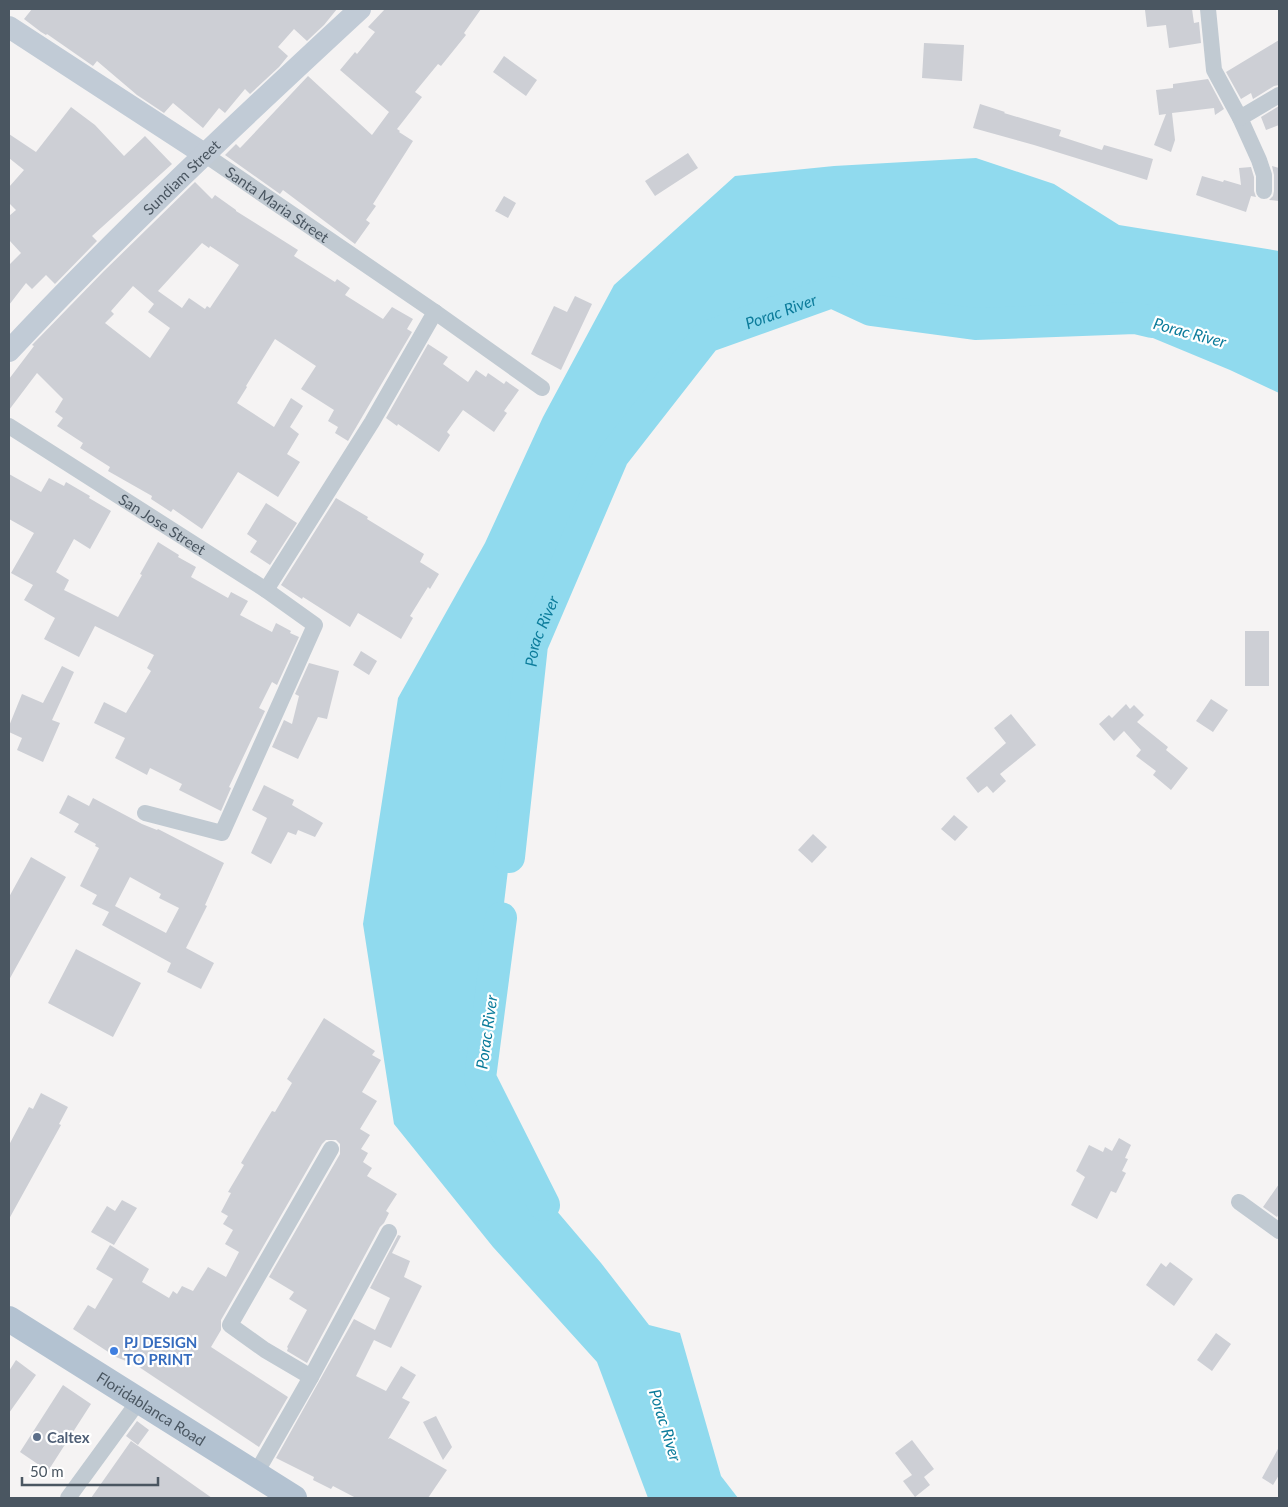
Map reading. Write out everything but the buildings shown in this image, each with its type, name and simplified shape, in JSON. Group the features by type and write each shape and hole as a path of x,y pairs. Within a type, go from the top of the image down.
{"main road":[{"name":"Floridablanca Road","path":"9,1319 138,1402 294,1498"}],"street":[{"name":"Sundiam Street","path":"9,351 57,299 204,154 360,9"},
{"path":"1212,11 1214,70 1240,118 1264,175 1264,191"},
{"name":"Santa Maria Street","path":"9,26 204,154 435,312 542,388"},
{"path":"1240,118 1279,95"},
{"path":"266,590 372,422 435,312"},
{"name":"San Jose Street","path":"9,426 266,590 315,625 222,833 145,813"},
{"path":"312,1377 265,1350 230,1325 331,1149"},
{"path":"1239,1202 1279,1231"},
{"path":"255,1475 312,1377 389,1232"},
{"path":"68,1498 138,1402"}],"water":[{"path":"976,158 1054,184 1119,225 1279,251 1279,393 1230,370 1107,319 975,324 832,292 744,311 665,365 570,533 517,688 514,820 502,920 481,1050 499,1129 550,1203 601,1263 649,1325 680,1333 721,1476 738,1498 648,1498 597,1362 493,1247 394,1124 363,924 398,698 485,543 543,417 614,285 735,176 834,166"}],"waterway":[{"name":"Porac River","path":"509,857 532,645 613,456 706,337 832,292 871,310 975,324 1135,318 1152,322"},
{"name":"Porac River","path":"501,918 480,1078 544,1205"}],"place":[{"name":"PJ DESIGN TO PRINT","path":"114,1351"},
{"name":"Caltex","path":"37,1437"}]}
